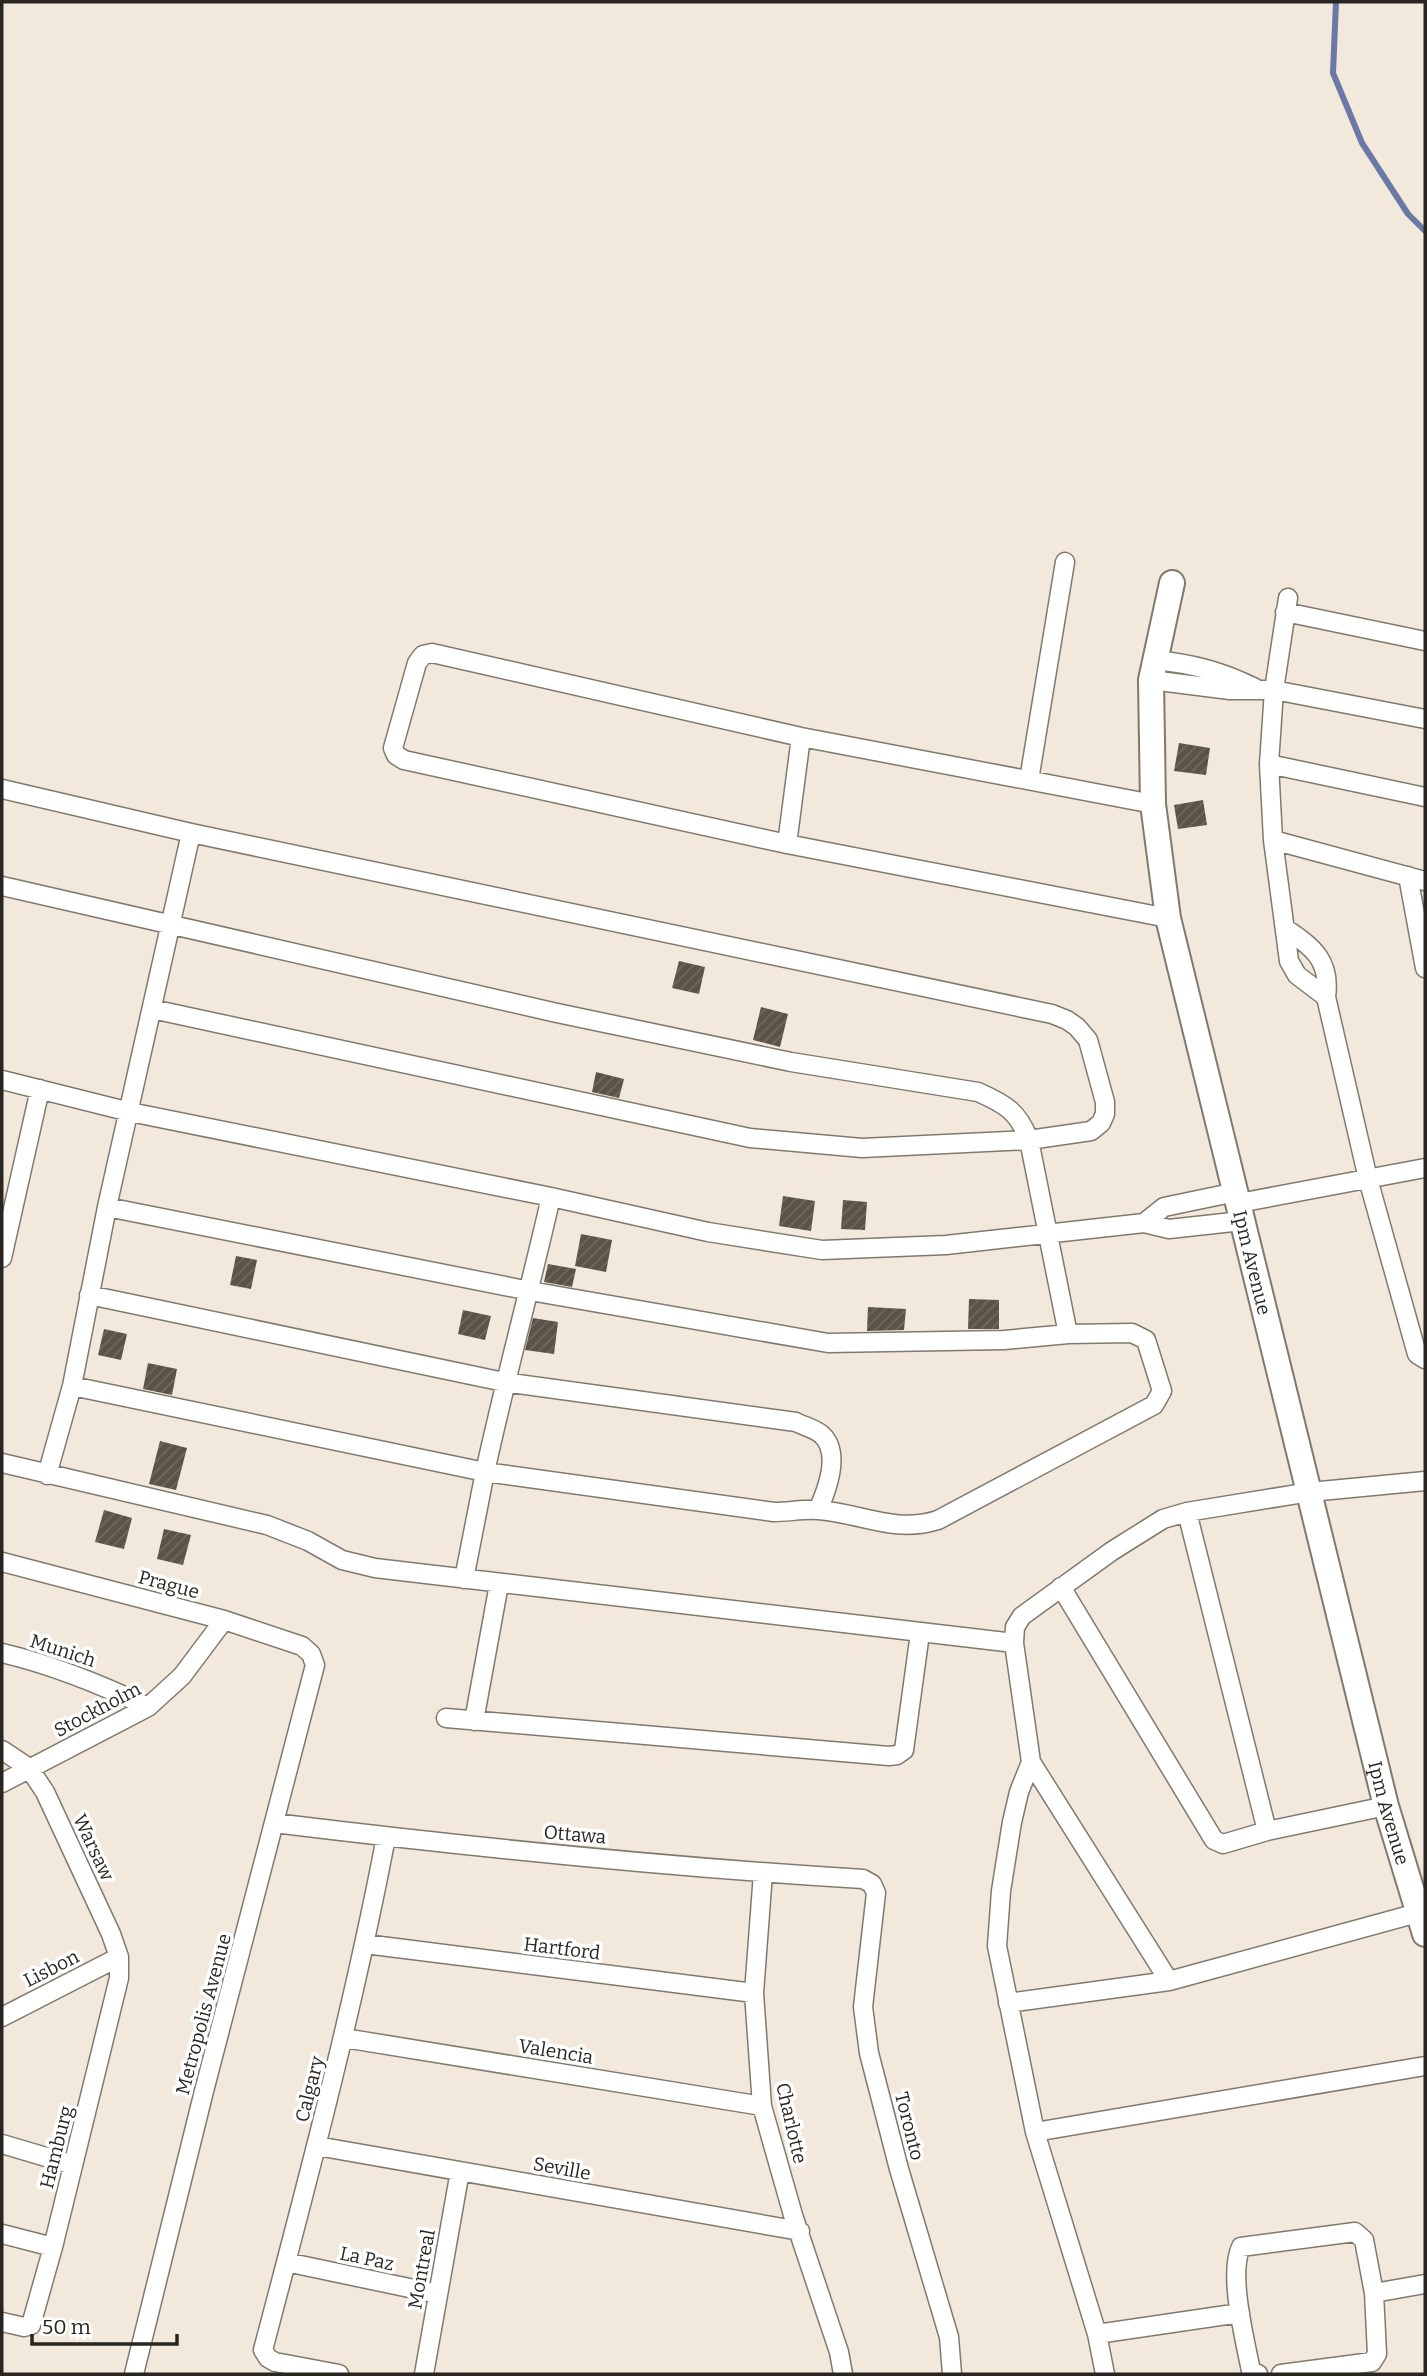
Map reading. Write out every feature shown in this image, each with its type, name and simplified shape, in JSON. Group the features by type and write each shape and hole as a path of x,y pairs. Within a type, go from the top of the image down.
{"street":[{"path":"1029,780 1065,562"},
{"name":"Ipm Avenue","path":"1172,583 1153,670 1153,804 1168,918 1386,1806 1423,1919"},
{"path":"1326,997 1297,975 1289,961 1273,840 1269,764 1274,690 1286,605 1425,641"},
{"path":"1153,804 801,737 432,653 423,655 417,663 393,748 404,760 787,844 1168,918"},
{"path":"1153,670 1194,664 1233,677 1255,688 1425,719"},
{"path":"787,844 801,737"},
{"path":"1269,764 1425,797"},
{"path":"2,789 191,833 1052,1014 1077,1027 1088,1040 1100,1077 1105,1114 1101,1123 1091,1131 1028,1140 862,1148 750,1138 152,1009"},
{"path":"47,1475 72,1386 107,1207 191,833"},
{"path":"1273,840 1417,878 1425,968"},
{"path":"2,886 557,1013 791,1062 978,1092 999,1101 1013,1111 1023,1124 1068,1334"},
{"path":"1286,929 1309,944 1323,962 1328,982 1326,997 1368,1179 1417,1354 1425,1359"},
{"path":"2,1080 130,1112 551,1197 708,1232 822,1250 946,1245 1144,1223 1169,1228 1239,1205 1425,1168"},
{"path":"2,1258 10,1180 40,1088"},
{"path":"464,1579 504,1382 530,1291 551,1197"},
{"path":"1144,1223 1164,1207 1239,1205"},
{"path":"72,1386 485,1472 774,1512 818,1510 901,1526 919,1526 950,1514 1154,1405 1161,1391 1146,1339 1132,1333 1068,1334 1004,1340 828,1343 530,1291 107,1207"},
{"path":"89,1295 504,1382 796,1422 821,1434 831,1449 829,1485 818,1510"},
{"path":"2,1464 267,1525 308,1541 342,1560 375,1568 1014,1643"},
{"path":"1169,1981 1031,1762 1014,1643 1015,1627 1022,1616 1061,1587 1163,1518 1187,1511 1310,1492 1425,1481"},
{"path":"1187,1511 1267,1831"},
{"name":"Prague","path":"2,1562 223,1620 302,1646 311,1654 315,1665"},
{"path":"474,1721 499,1584"},
{"path":"1061,1587 1214,1840 1223,1844 1267,1831 1386,1806"},
{"name":"Stockholm","path":"2,1783 148,1707 182,1676 223,1620"},
{"path":"446,1718 897,1755 904,1750 920,1633"},
{"name":"Munich","path":"2,1653 54,1667 100,1684 148,1707"},
{"name":"Metropolis Avenue","path":"134,2374 204,2091 315,1665"},
{"name":"Warsaw","path":"2,1750 29,1768 44,1791 111,1934 119,1957 119,1978"},
{"path":"1031,1762 1012,1822 1001,1891 997,1946 1035,2132 1097,2334 1105,2374"},
{"name":"Ottawa","path":"274,1823 386,1837 763,1873 863,1879 872,1884"},
{"name":"Calgary","path":"340,2374 275,2362 268,2358 263,2350 344,2038 386,1837"},
{"name":"Charlotte","path":"763,1873 754,1993 762,2106 793,2216 844,2374"},
{"name":"Toronto","path":"872,1884 876,1893 863,2007 869,2053 899,2169 949,2337 952,2374"},
{"path":"1008,2003 1169,1981 1423,1919"},
{"name":"Hartford","path":"365,1944 754,1993"},
{"name":"Lisbon","path":"2,2017 119,1957"},
{"name":"Hamburg","path":"2,2322 24,2327 31,2325 53,2247 119,1978"},
{"name":"Valencia","path":"344,2038 762,2106"},
{"path":"1035,2132 1425,2066"},
{"path":"2,2144 73,2165"},
{"name":"Seville","path":"317,2146 800,2231"},
{"name":"Montreal","path":"424,2374 460,2171"},
{"path":"1258,2374 1251,2371 1240,2313 1236,2258 1241,2247 1355,2232 1364,2240 1374,2293 1377,2354 1372,2362 1282,2374"},
{"path":"2,2234 53,2247"},
{"name":"La Paz","path":"286,2262 438,2294"},
{"path":"1374,2293 1425,2284"},
{"path":"1097,2334 1240,2313"}],"building":[{"path":"1179,743 1210,748 1206,775 1174,771"},
{"path":"1203,800 1207,825 1178,829 1174,805"},
{"path":"679,961 705,967 699,994 672,988"},
{"path":"761,1007 788,1014 780,1047 753,1040"},
{"path":"596,1072 624,1079 619,1098 592,1092"},
{"path":"783,1196 815,1201 811,1231 779,1226"},
{"path":"843,1200 867,1202 865,1230 841,1229"},
{"path":"581,1234 612,1240 606,1272 575,1266"},
{"path":"236,1256 257,1260 251,1289 230,1285"},
{"path":"548,1264 576,1269 572,1287 544,1282"},
{"path":"969,1299 999,1300 999,1329 968,1329"},
{"path":"868,1307 906,1309 904,1330 867,1331"},
{"path":"463,1310 491,1316 485,1340 458,1334"},
{"path":"533,1318 558,1322 554,1354 525,1350"},
{"path":"104,1329 127,1334 121,1360 98,1355"},
{"path":"148,1363 177,1369 172,1395 143,1389"},
{"path":"160,1441 187,1448 176,1490 149,1484"},
{"path":"104,1510 132,1518 124,1549 95,1542"},
{"path":"164,1529 191,1535 183,1565 157,1559"}],"waterway":[{"path":"1336,2 1333,73 1362,143 1408,214 1425,231"}]}
